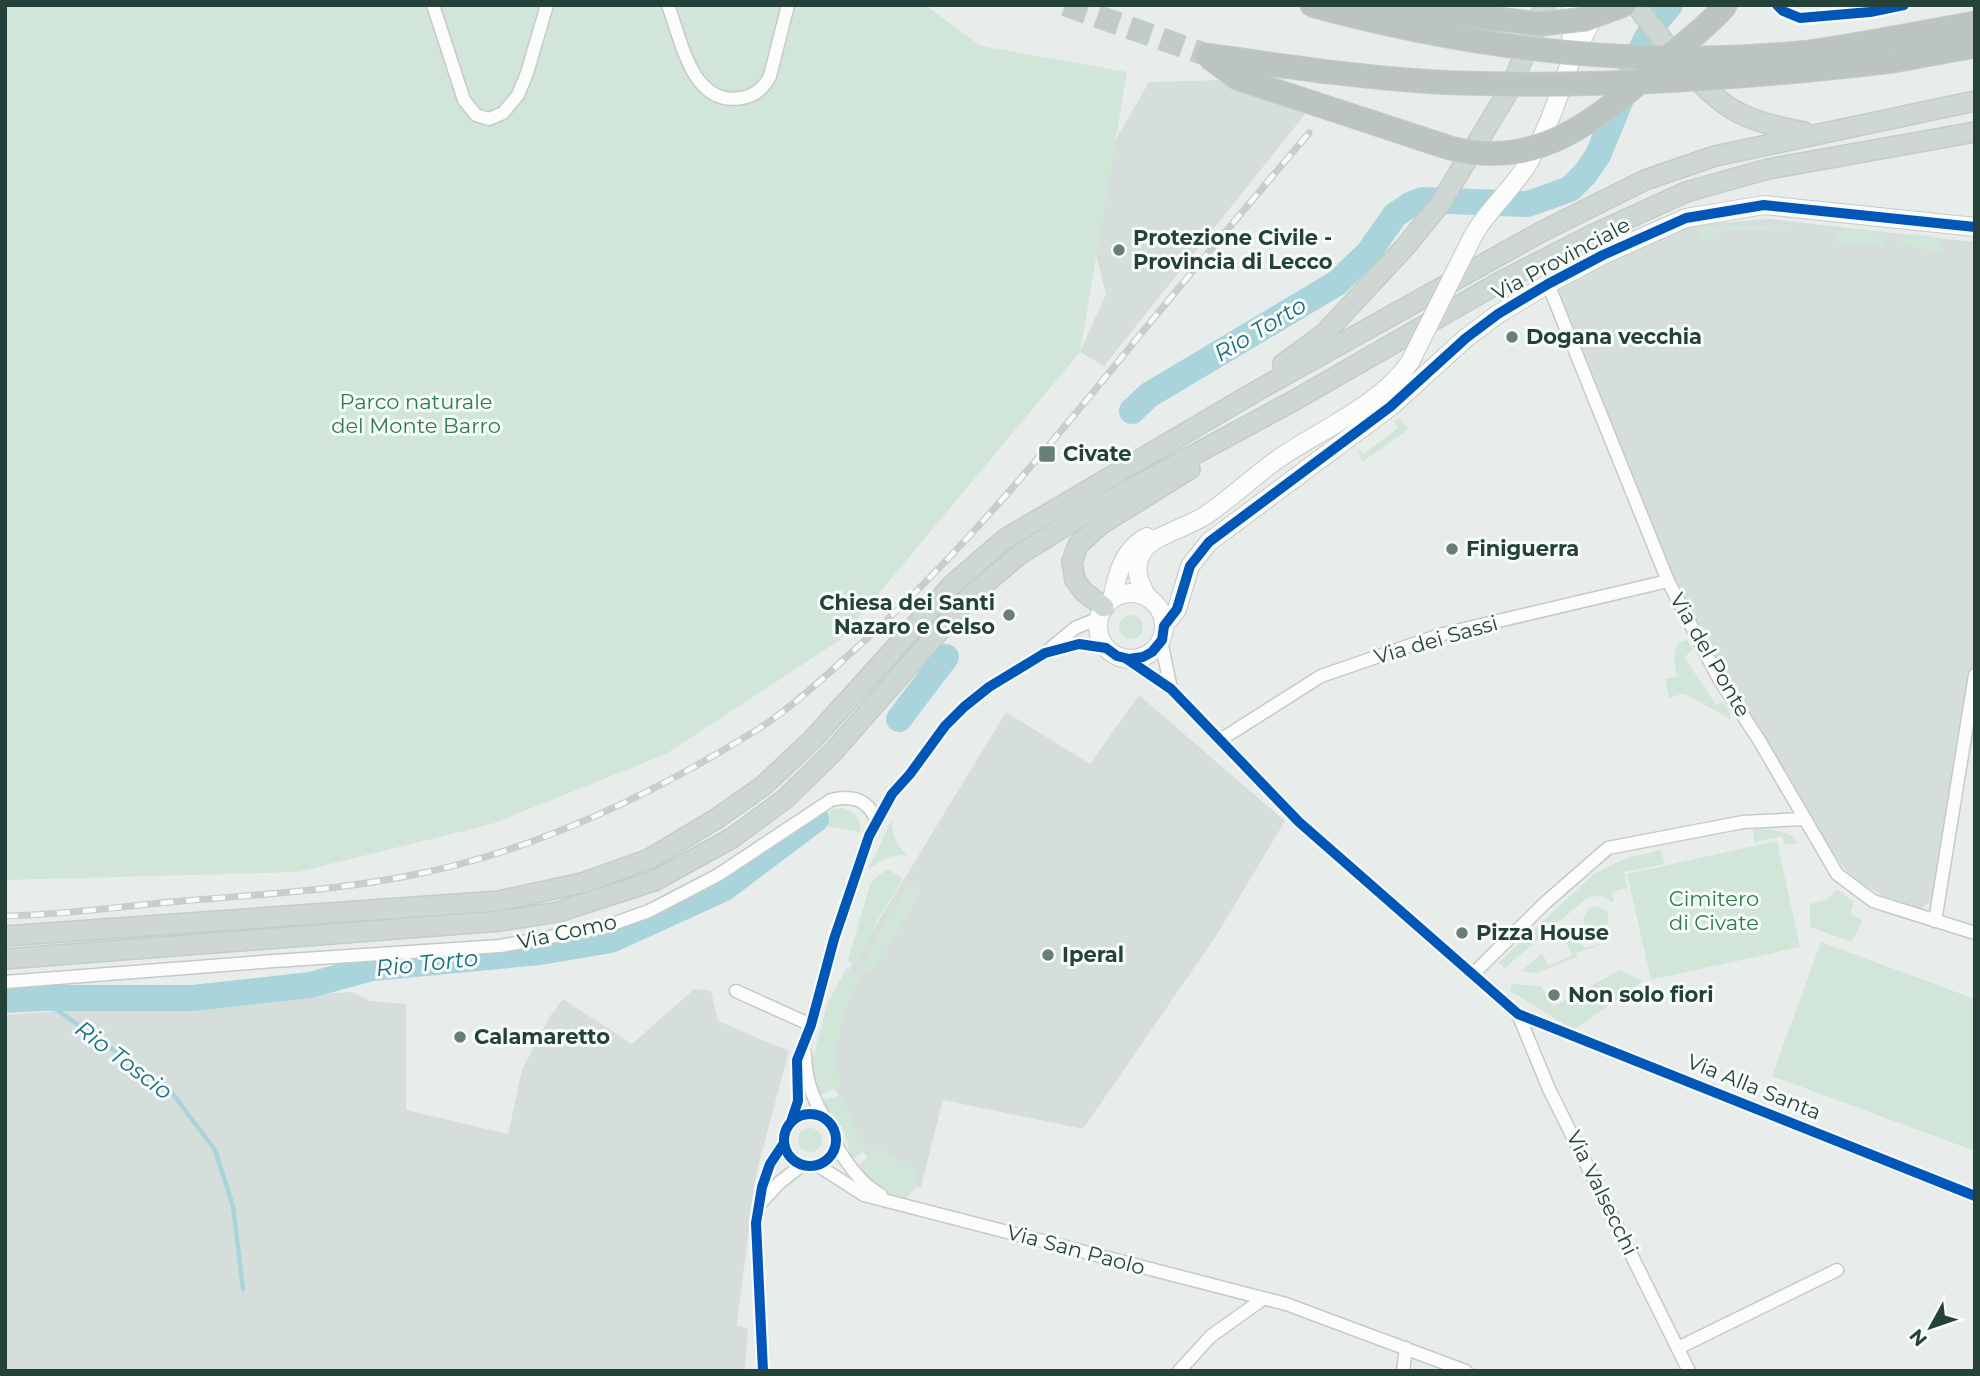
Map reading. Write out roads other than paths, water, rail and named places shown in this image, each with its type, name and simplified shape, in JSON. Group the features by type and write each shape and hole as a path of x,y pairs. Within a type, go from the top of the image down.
{"highway":[{"path":"1311,5 1449,37 1629,57 1715,58 1811,52 1975,23"},
{"path":"1377,5 1541,24 1584,19 1624,5"},
{"path":"1726,5 1639,83 1570,134 1541,147 1506,153 1468,153 1450,148 1237,78 1207,55 1295,67 1457,83 1579,85 1684,81 1839,68 1975,46"}],"main road":[{"path":"1259,389 1280,366 1324,334 1430,217 1511,87 1545,5"},
{"path":"1636,5 1665,43 1712,93 1731,109 1762,123 1812,134"},
{"path":"5,936 499,901 582,883 649,859 716,820 763,786 813,739 954,583 1005,539 1259,389 1541,232 1645,180 1714,156 1975,102"},
{"path":"5,959 500,921 558,912 654,881 732,838 785,799 833,752 971,595 1019,555 1086,513 1295,400 1500,282 1592,235 1686,192 1768,169 1975,131"},
{"path":"1105,608 1081,589 1074,576 1073,558 1082,539 1295,400"}],"street":[{"path":"433,5 464,100 476,115 489,119 503,113 518,95 526,78 547,5"},
{"path":"668,5 697,80 712,94 732,99 752,94 768,81 774,67 788,5"},
{"path":"1570,64 1572,5"},
{"path":"1171,689 1162,634 1162,613 1138,576 1139,558 1150,543 1208,514 1277,460 1368,401 1395,380 1410,362 1487,213 1531,159 1546,128 1570,64 1599,5"},
{"name":"Via Provinciale","path":"1162,634 1177,609 1190,566 1209,542 1398,401 1466,338 1499,314 1548,284 1604,255 1686,218 1763,205 1975,227"},
{"name":"Via del Ponte","path":"1548,284 1668,582 1719,679 1759,740 1837,874 1873,901 1975,933"},
{"path":"1171,533 1148,537 1130,549 1123,561 1105,608 1099,635 1106,648 1171,689 1299,822 1518,1014"},
{"name":"Via dei Sassi","path":"1220,740 1321,676 1443,634 1668,582"},
{"name":"Via Provinciale","path":"1151,599 1166,597 1183,584"},
{"path":"805,1042 808,1085 814,1100 834,1130 836,1145 829,1158 817,1165 802,1165 790,1156 785,1143 785,1135 798,1101 797,1060 811,1024 857,868 876,820 892,794 945,726 964,707 989,687 1045,653 1075,628 1130,593 1151,599"},
{"path":"1127,659 1147,655 1162,634"},
{"path":"1045,653 1079,644 1106,648"},
{"path":"1935,921 1975,676"},
{"name":"Via Como","path":"5,982 500,946 569,934 604,927 649,911 718,875 831,800 841,797 858,798 868,806 876,820"},
{"path":"1473,974 1545,903 1608,848 1743,822 1803,819"},
{"path":"737,991 811,1024"},
{"name":"Via Alla Santa","path":"1518,1014 1975,1196"},
{"name":"Via Valsecchi","path":"1518,1014 1549,1089 1689,1371"},
{"path":"791,1122 811,1114 825,1119"},
{"path":"763,1371 756,1223 762,1186 770,1164 785,1143"},
{"name":"Via San Paolo","path":"836,1145 862,1182 890,1201"},
{"path":"759,1206 779,1183 802,1165"},
{"name":"Via San Paolo","path":"817,1165 864,1195 1286,1304 1466,1371"},
{"path":"1678,1348 1837,1270"},
{"path":"1179,1371 1211,1336 1263,1299"},
{"path":"1403,1371 1406,1348"}],"waterway":[{"name":"Rio Torto","path":"1132,411 1149,395 1337,283 1369,252 1395,215 1410,205 1423,200 1528,204 1570,189 1598,155 1645,41 1670,5"},
{"name":"Rio Torto","path":"899,719 946,657"},
{"name":"Rio Torto","path":"5,1000 193,998 310,985 372,968 540,952 611,940 723,889 816,819"},
{"name":"Rio Toscio","path":"40,998 170,1090 215,1150 233,1206 243,1289"}],"tunnel":[{"path":"1065,5 1207,55"}],"railway":[{"path":"5,916 317,889 435,870 511,849 584,821 656,787 742,739 783,711 823,678 888,619 956,551 1051,442 1309,133"}],"place":[{"name":"Protezione Civile - Provincia di Lecco","path":"1119,250"},
{"name":"Dogana vecchia","path":"1512,337"},
{"name":"Civate","path":"1047,454"},
{"name":"Finiguerra","path":"1452,549"},
{"name":"Chiesa dei Santi Nazaro e Celso","path":"1009,615"},
{"name":"Pizza House","path":"1462,933"},
{"name":"Iperal","path":"1048,955"},
{"name":"Non solo fiori","path":"1554,995"},
{"name":"Calamaretto","path":"460,1037"}],"park label":[{"name":"Parco naturale del Monte Barro","path":"416,414"},
{"name":"Cimitero di Civate","path":"1714,911"}]}
